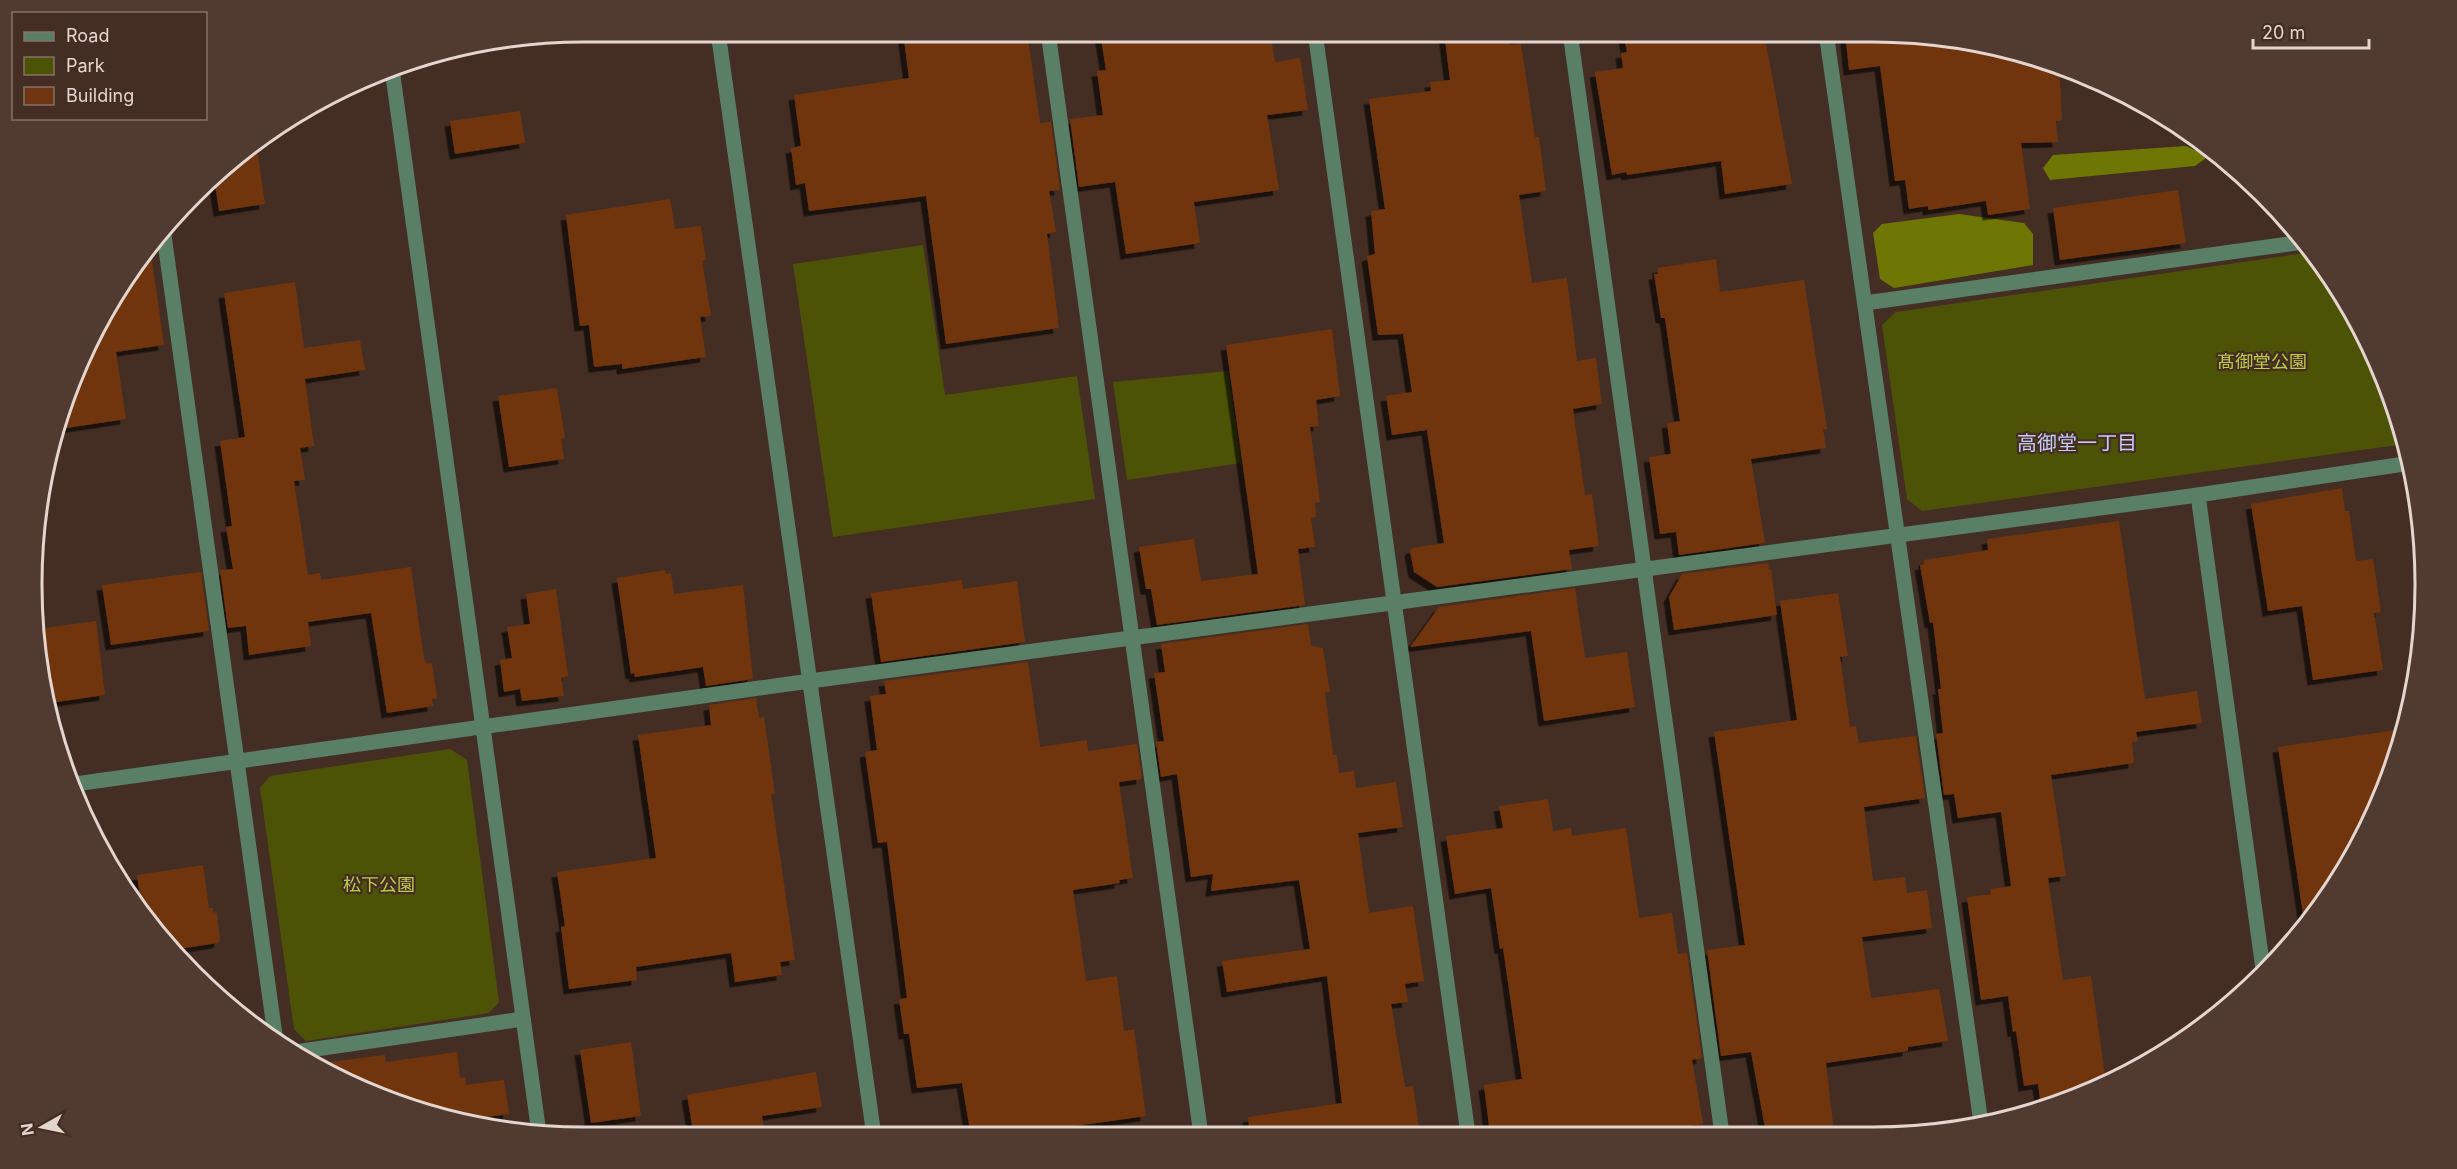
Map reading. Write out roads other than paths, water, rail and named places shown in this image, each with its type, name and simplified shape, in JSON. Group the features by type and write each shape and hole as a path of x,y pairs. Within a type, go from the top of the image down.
{"street":[{"path":"719,42 873,1127"},
{"path":"1049,42 1200,1127"},
{"path":"1316,42 1467,1127"},
{"path":"1571,42 1721,1127"},
{"path":"1827,42 1980,1117"},
{"path":"393,77 538,1125"},
{"path":"165,241 274,1030"},
{"path":"1865,303 2294,243"},
{"path":"80,783 810,681 2198,495 2402,464"},
{"path":"2198,495 2262,962"},
{"path":"307,1050 523,1019"}],"district":[{"name":"高御堂一丁目","path":"2077,443"}],"park label":[{"name":"髙御堂公園","path":"2262,362"},
{"name":"松下公園","path":"379,885"}]}
